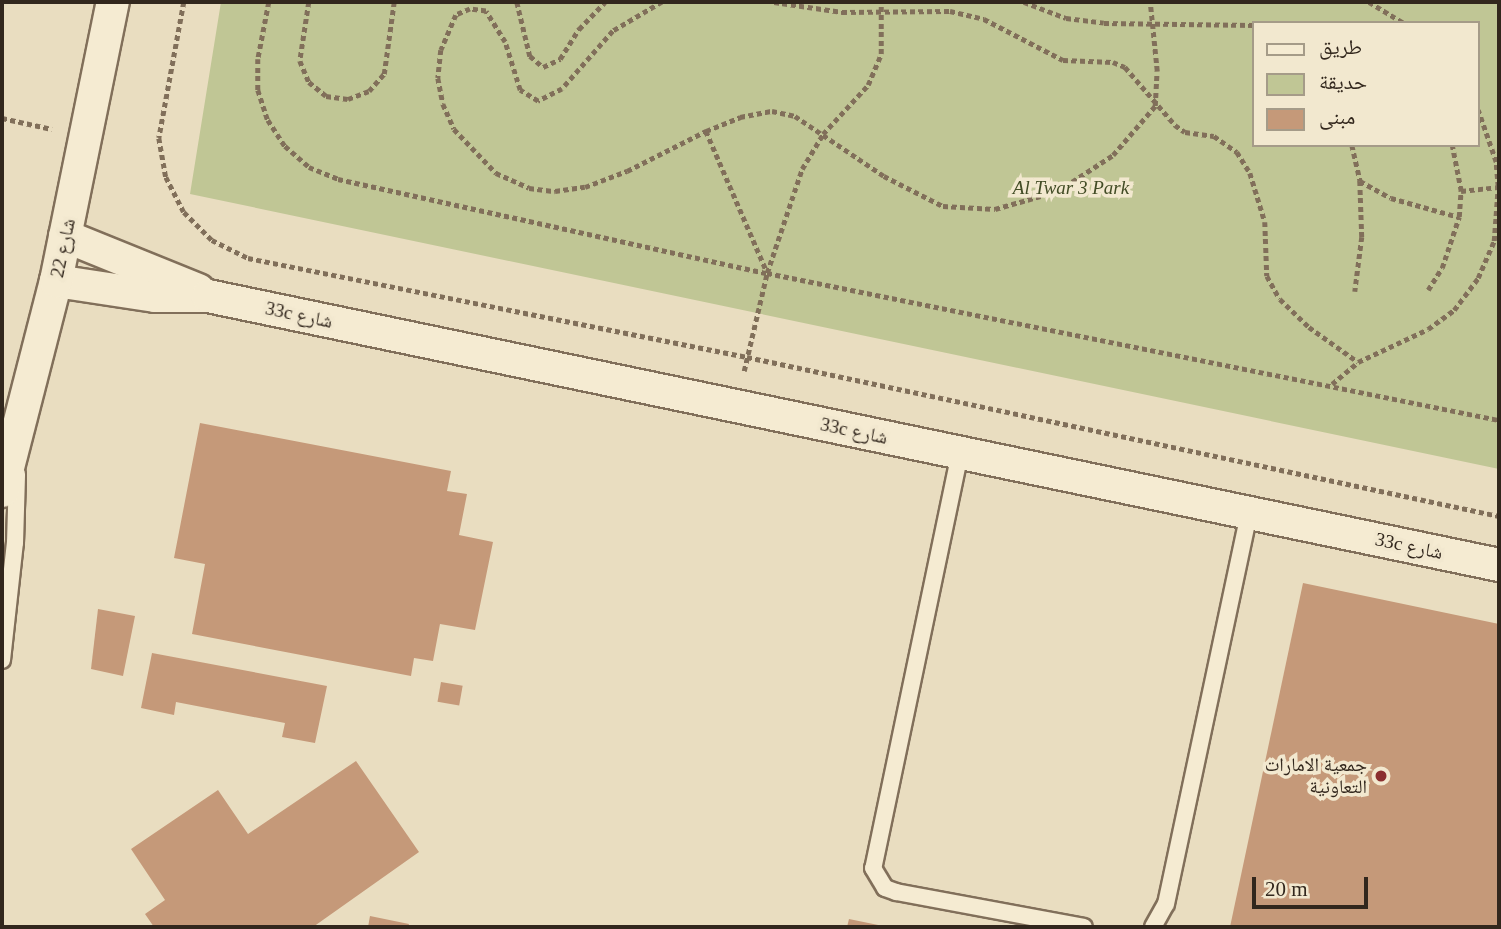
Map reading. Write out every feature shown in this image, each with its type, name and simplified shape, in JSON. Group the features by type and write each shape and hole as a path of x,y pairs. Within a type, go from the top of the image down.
{"street":[{"name":"شارع 22","path":"2,491 15,452 56,281 113,2"},
{"name":"33c شارع","path":"65,236 208,296 1499,565"},
{"name":"33c شارع","path":"56,281 155,296 208,296"}],"lane":[{"path":"2,660 17,520 15,452"},
{"path":"960,453 873,868 885,888 896,892 1084,927"},
{"path":"1153,927 1166,904 1249,513"}],"path":[{"path":"184,2 159,138 166,177 178,201 212,240 248,258 747,357 1499,516"},
{"path":"269,2 258,59 258,90 268,120 285,146 309,167 338,179 767,273 1332,384 1499,420"},
{"path":"309,2 300,61 309,82 326,96 348,99 369,91 384,74 394,2"},
{"path":"517,2 530,56 543,67 560,59 579,29 605,2"},
{"path":"662,2 613,30 562,89 538,101 520,90 505,42 486,11 470,9 456,15 441,50 438,78 443,104 454,129 496,173 529,188 555,191 585,187 627,171 740,117 772,111 795,116 884,176 943,206 995,209 1058,191 1113,155 1155,106 1154,21 1150,2"},
{"path":"774,2 882,14 950,11 994,23 1063,60 1113,62 1137,78 1155,106 1185,132 1214,136 1237,152 1250,173 1265,222 1267,276 1273,287 1309,327 1358,362"},
{"path":"736,406 767,273 802,169 823,134 868,85 881,54 881,2"},
{"path":"1024,2 1066,18 1104,23 1154,21 1252,25"},
{"path":"1369,2 1401,21"},
{"path":"1332,384 1358,362 1428,329 1454,310 1478,278 1494,241 1499,187 1496,162 1480,116"},
{"path":"2,118 86,136"},
{"path":"706,131 767,273"},
{"path":"1352,147 1360,181 1362,237 1355,292"},
{"path":"1427,290 1442,268 1460,217 1461,191 1452,147"},
{"path":"1360,181 1391,198 1460,217"},
{"path":"1461,191 1499,187"}],"green space":[{"name":"Al Twar 3 Park","path":"221,2 1499,2 1499,469 190,194"}],"building":[{"path":"200,423 451,471 447,491 467,494 459,535 493,542 475,630 440,624 433,661 414,658 411,676 192,634 205,564 174,558"},
{"name":"جمعية الامارات التعاونية","path":"1303,583 1499,624 1499,927 1230,927"},
{"path":"98,609 135,616 123,676 91,669"},
{"path":"152,653 327,686 315,743 282,737 285,723 176,702 174,715 141,708"},
{"path":"441,682 463,686 459,706 438,702"},
{"path":"356,761 419,852 313,927 154,927 145,914 165,900 131,849 218,790 248,834"},
{"path":"370,916 409,924 408,927 368,927"},
{"path":"849,919 883,926 847,927"}],"place":[{"name":"جمعية الامارات التعاونية","path":"1381,776"}]}
